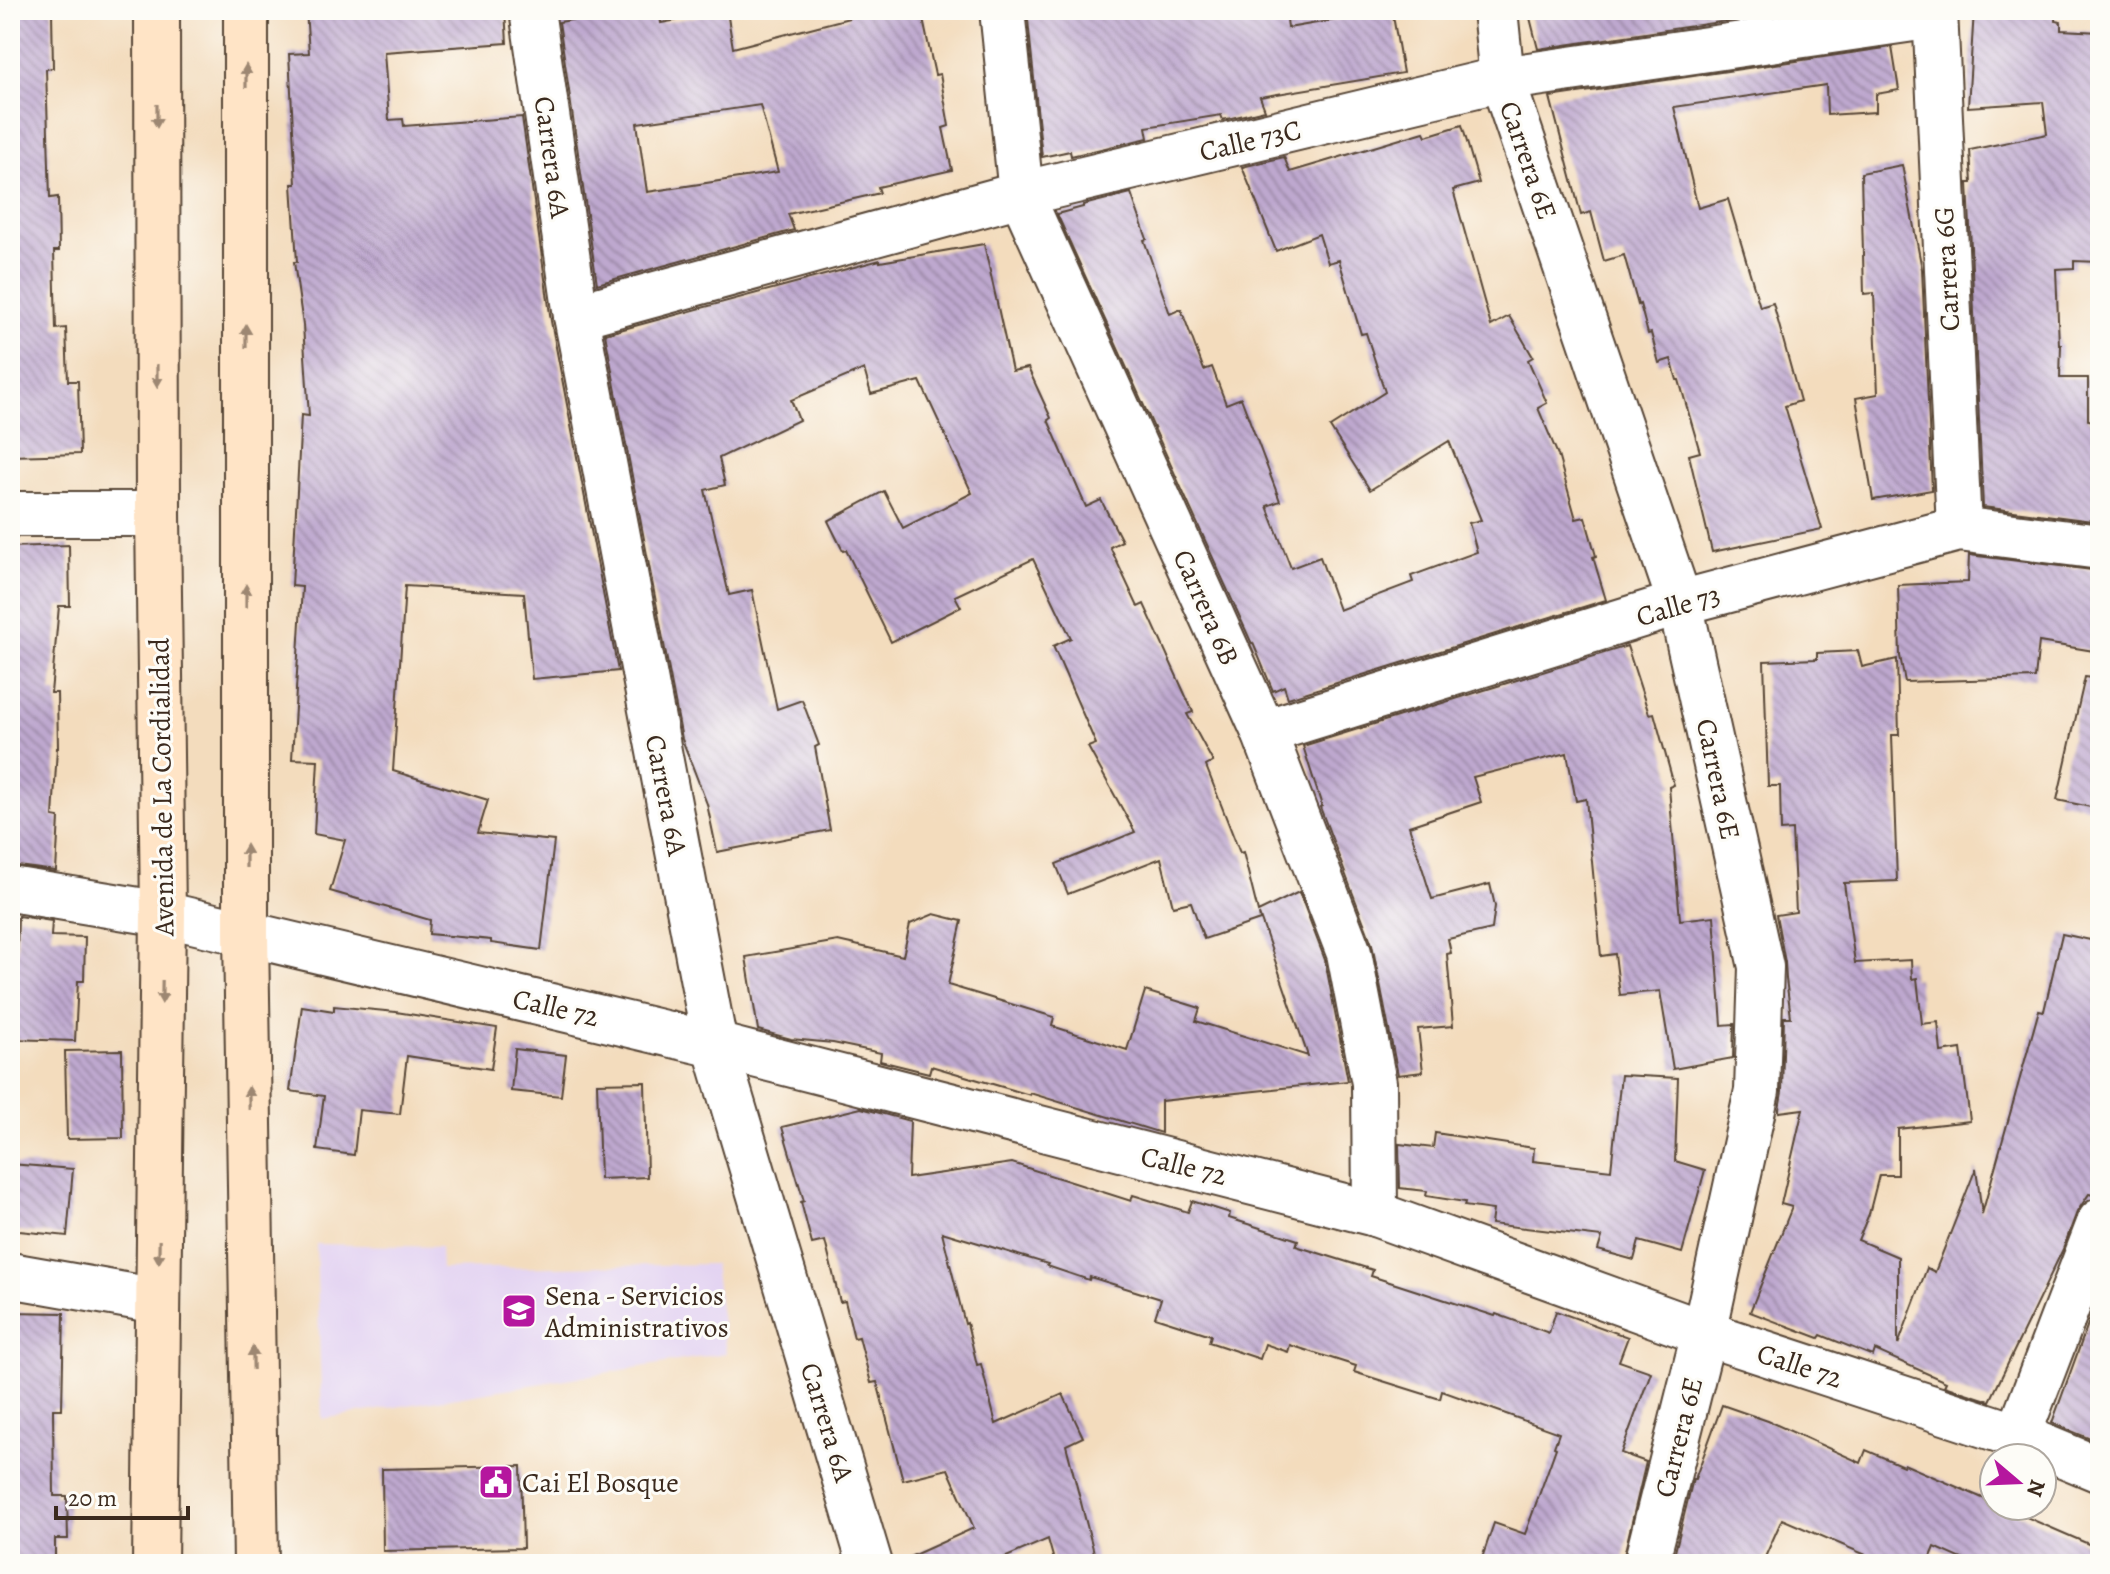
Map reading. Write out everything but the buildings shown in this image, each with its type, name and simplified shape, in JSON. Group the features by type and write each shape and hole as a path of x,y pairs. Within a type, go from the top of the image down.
{"main road":[{"name":"Avenida de La Cordialidad","path":"155,1564 163,914 157,10"},
{"path":"246,10 246,934 256,1564"}],"street":[{"name":"Carrera 6A","path":"532,10 576,316 715,1045 870,1564"},
{"name":"Carrera 6B","path":"1002,10 1021,194 1264,732 1349,953 1374,1083 1375,1214"},
{"name":"Carrera 6E","path":"1495,10 1502,79 1680,603 1761,967 1757,1091 1704,1333 1646,1564"},
{"name":"Calle 73C","path":"576,316 1021,194 1502,79 1934,13"},
{"name":"Carrera 6G","path":"1934,13 1959,529"},
{"path":"10,514 158,514"},
{"name":"Calle 73","path":"1264,732 1680,603 1959,529 2100,547"},
{"name":"Calle 72","path":"10,889 163,914 715,1045 1375,1214 1704,1333 2018,1436 2100,1470"},
{"path":"2018,1436 2100,1221"},
{"path":"10,1275 158,1301"}],"shaded area":[{"name":"Sena - Servicios Administrativos","path":"316,1244 440,1247 441,1269 714,1264 726,1353 322,1419"}],"place":[{"name":"Sena - Servicios Administrativos","path":"519,1311"},
{"name":"Cai El Bosque","path":"496,1482"}]}
